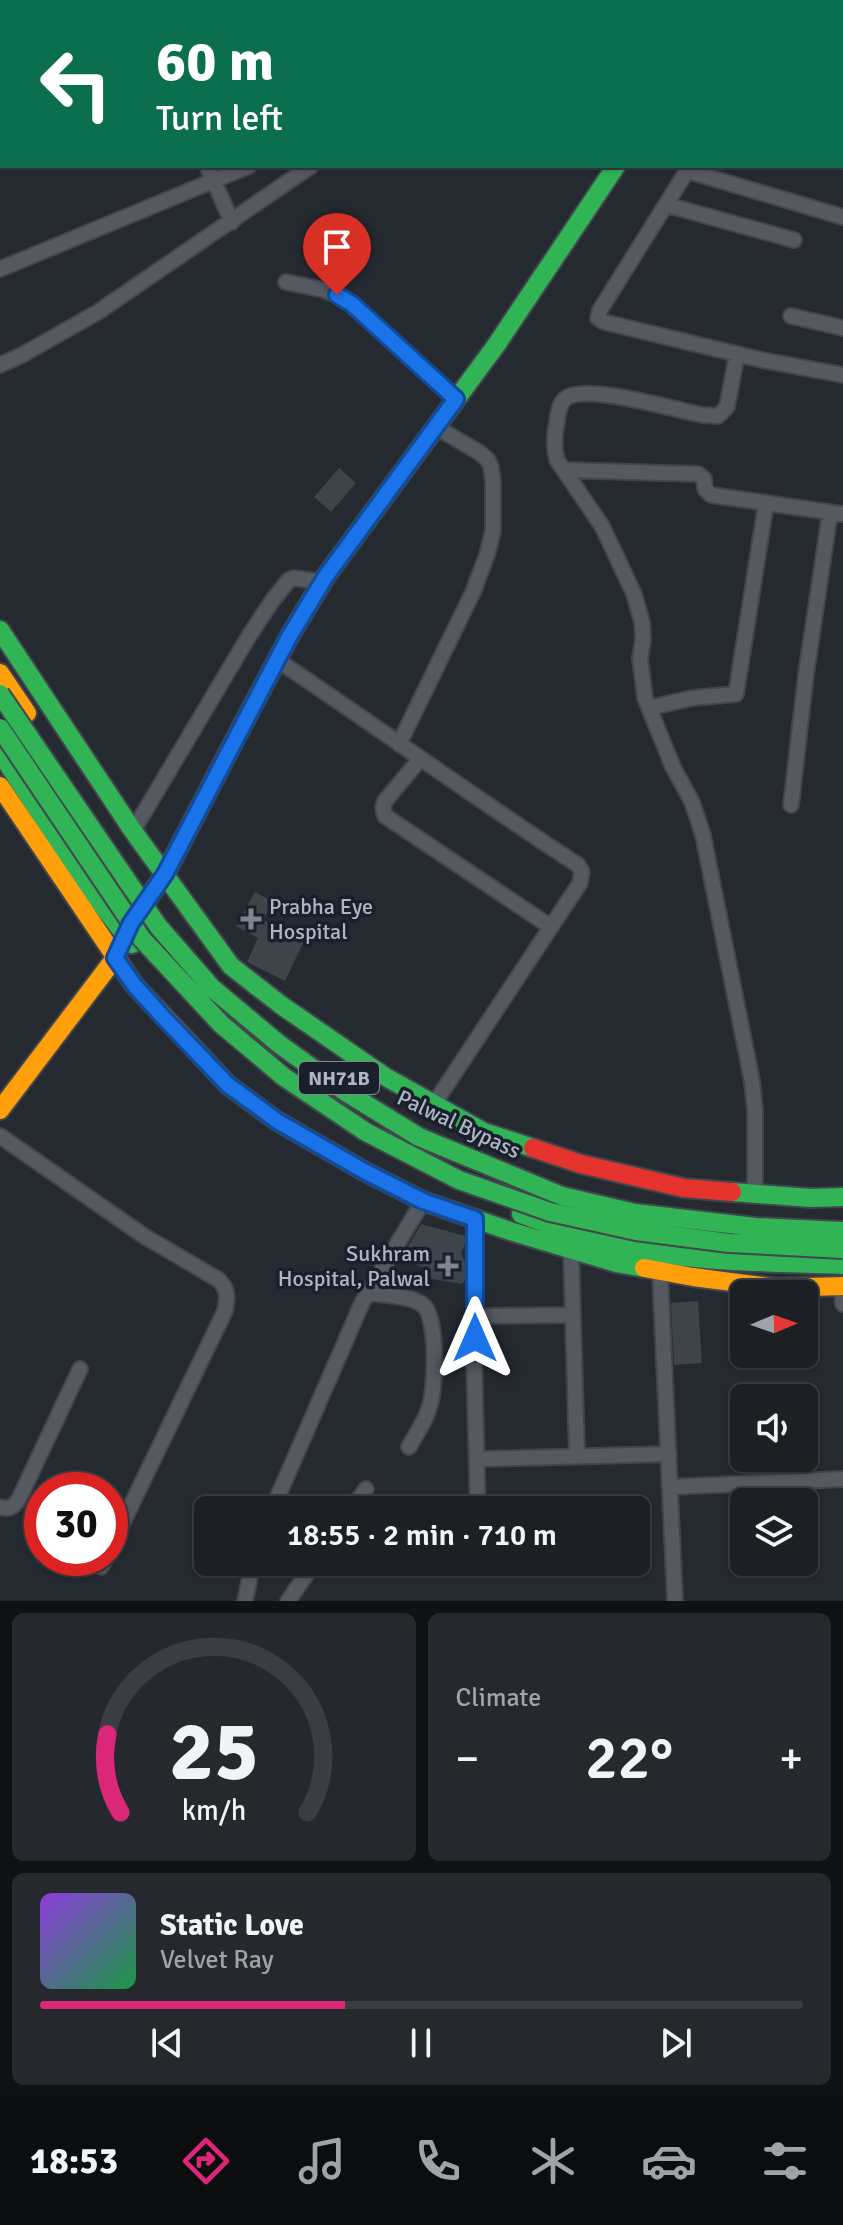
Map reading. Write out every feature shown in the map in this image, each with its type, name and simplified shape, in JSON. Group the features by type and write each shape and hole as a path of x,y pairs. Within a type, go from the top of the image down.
{"main road":[{"path":"0,1110 115,958 125,935 165,874 277,660 322,582 497,344 615,168"},
{"path":"0,630 133,831 231,966 281,1005 384,1076 484,1132 581,1164 684,1188 811,1198 843,1197"},
{"name":"NH71B","path":"0,673 149,897 205,967 234,997 294,1047 340,1078 424,1130 569,1187 669,1209 751,1219 843,1220"},
{"name":"Palwal Bypass","path":"0,694 139,900 212,988 279,1044 344,1091 419,1137 562,1196 635,1213 755,1227 843,1231"},
{"path":"0,728 142,939 221,1024 284,1077 366,1132 459,1180 550,1212 636,1231 729,1243 843,1249"},
{"path":"0,752 88,887 145,962 193,1013 261,1071 335,1123 448,1186 573,1234 624,1248 673,1255 843,1265"},
{"path":"0,786 135,986 228,1085 277,1121 423,1201 616,1263 777,1288 843,1286"}],"street":[{"path":"208,168 232,222"},
{"path":"0,269 244,168"},
{"path":"0,365 98,312 308,168"},
{"path":"843,217 689,168 600,310 598,318 737,354 843,375"},
{"path":"667,205 794,240"},
{"path":"286,282 344,298 456,399"},
{"path":"791,316 843,328"},
{"path":"737,354 727,407 718,416 601,394 573,394 564,399 559,407 554,448 557,460 602,526 634,594 642,622 641,675 649,708 673,767 692,802 703,835 752,1081 755,1193"},
{"path":"399,744 473,592 493,531 493,481 488,460 436,427"},
{"path":"564,470 698,474 704,479 705,489 711,495 836,514 806,674 791,805"},
{"path":"649,708 692,698 735,695 737,692 766,504"},
{"path":"133,831 272,601 294,578 322,582"},
{"path":"277,660 581,869 580,883 434,1104"},
{"path":"420,759 385,801 385,816 551,927"},
{"path":"0,1136 144,1236 225,1286 225,1311 128,1512"},
{"path":"278,1496 368,1293 423,1201"},
{"path":"475,1219 478,1496"},
{"path":"571,1249 577,1456"},
{"path":"660,1271 675,1601"},
{"path":"843,1286 843,1304"},
{"path":"368,1293 413,1300 429,1312 435,1365 434,1391 429,1409 409,1447"},
{"path":"475,1316 572,1315"},
{"path":"0,1507 7,1509 19,1499 80,1369"},
{"path":"477,1459 669,1454"},
{"path":"670,1487 843,1479"},
{"path":"361,1496 366,1489"},
{"path":"245,1601 250,1576"},
{"path":"288,1601 305,1576"}],"building":[{"path":"339,468 356,483 331,512 314,497"},
{"path":"255,892 273,902 263,920 304,941 285,981 247,962 258,938 236,926"},
{"path":"421,1224 465,1236 461,1253 465,1262 465,1280 462,1284 427,1278 430,1270 401,1259"},
{"path":"698,1301 702,1363 674,1365 671,1303"}],"traffic: fast":[{"path":"229,751 289,637 326,576 497,344 615,168"},
{"path":"0,630 133,831 231,966 281,1005 384,1076 484,1132 533,1148"},
{"path":"0,694 158,926 212,988 279,1044 344,1091 419,1137 562,1196 635,1213 755,1227 843,1231"},
{"path":"0,728 142,939 221,1024 284,1077 366,1132 459,1180 550,1212 636,1231 729,1243 843,1249"},
{"path":"0,752 88,887 132,944"},
{"path":"189,1043 228,1085 277,1121 423,1201 510,1231 616,1263 644,1268"},
{"path":"732,1192 811,1198 843,1197"},
{"path":"521,1214 596,1240 648,1252 732,1261 843,1265"}],"traffic: slow":[{"path":"0,673 27,713"},
{"path":"0,1110 115,958 131,923 165,874 229,751"},
{"path":"0,786 135,986 189,1043"},
{"path":"644,1268 777,1288 843,1286"}],"traffic: jam":[{"path":"533,1148 581,1164 684,1188 732,1192"}],"place":[{"name":"Prabha Eye Hospital","path":"251,919"},
{"name":"Sukhram Hospital, Palwal","path":"448,1266"}],"route":[{"path":"337,295 352,304 456,399 326,576 289,637 165,874 131,923 115,958 135,986 228,1085 277,1121 423,1201 475,1219 475,1338"}]}
